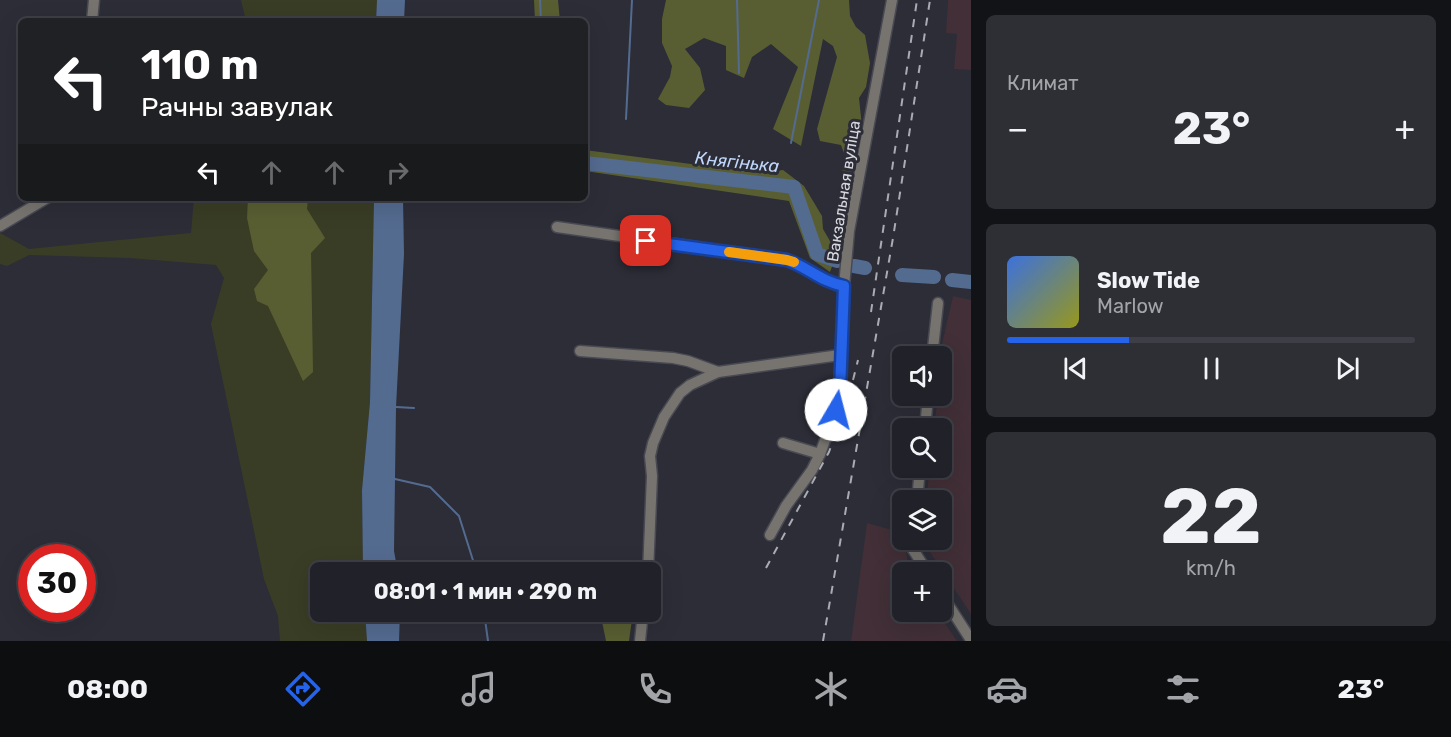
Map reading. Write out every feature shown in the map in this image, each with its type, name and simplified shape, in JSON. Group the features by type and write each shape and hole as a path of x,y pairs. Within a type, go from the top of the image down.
{"street":[{"path":"92,18 94,0"},
{"name":"Вакзальная вуліца","path":"770,535 786,506 812,470 820,454 838,401 849,231 892,0"},
{"path":"0,226 42,201"},
{"path":"557,227 787,260 827,282 844,286"},
{"path":"933,346 938,303"},
{"path":"580,351 673,358 718,372"},
{"path":"648,562 652,476 650,456 664,417 680,393 701,379 718,372 840,355"},
{"path":"783,443 820,454"},
{"path":"952,611 971,640"},
{"path":"640,641 642,622"}],"shaded area":[{"path":"948,0 971,0 971,70 954,69 957,34 946,33"},
{"path":"953,296 971,300 971,614 952,585 952,562 937,562 929,550 952,550 952,490 927,490 929,478 952,478 952,418 935,418 937,406 952,406 952,346 942,346"},
{"path":"867,523 892,530 892,550 906,550 908,562 892,562 892,622 944,622 957,641 851,641"}],"green space":[{"path":"241,0 377,0 376,18 245,18"},
{"path":"534,0 558,0 560,18 535,18"},
{"path":"666,0 849,0 850,16 856,27 865,35 870,63 866,87 859,98 862,127 850,182 841,180 845,156 841,145 820,141 817,129 837,57 833,46 823,39 801,146 773,129 798,67 771,44 752,57 744,78 726,70 726,46 704,38 685,49 700,68 705,90 689,108 666,105 658,99 670,77 672,66 662,43 662,19"},
{"path":"588,150 759,173 783,170 804,186 822,216 823,229 837,253 830,272 810,258 789,201 588,171"},
{"path":"194,201 374,201 370,402 362,490 363,562 310,562 310,622 366,622 367,641 280,641 278,616 264,579 211,324 224,278 216,265 130,258 29,255 7,266 0,264 0,233 29,249 191,233"},
{"path":"248,201 308,201 307,209 325,238 311,253 313,372 303,381 268,306 257,301 254,289 268,270 254,251 247,218"},
{"path":"602,622 632,622 629,641 606,641"}],"water":[{"path":"377,0 405,0 404,18 376,18"},
{"path":"374,201 403,201 404,254 396,407 394,551 396,562 363,562 362,490 370,402"},
{"path":"366,622 400,622 399,641 367,641"}],"waterway":[{"path":"540,0 541,18"},
{"path":"626,119 632,0"},
{"path":"737,0 739,73"},
{"path":"791,143 819,0"},
{"name":"Княгінька","path":"588,163 794,187 817,254 837,261"},
{"name":"Княгінька","path":"854,266 865,268"},
{"name":"Княгінька","path":"902,275 934,277"},
{"name":"Княгінька","path":"952,280 971,282"},
{"path":"396,407 414,408"},
{"path":"395,479 430,487 459,516 474,562"},
{"path":"485,622 488,641"}],"railway":[{"path":"871,312 917,0"},
{"path":"823,641 893,238 930,0"},
{"path":"766,568 829,452 849,396 858,360"}],"slow traffic":[{"path":"729,252 794,262"}],"route":[{"path":"646,241 787,260 827,282 844,286 840,391 836,410"}]}
